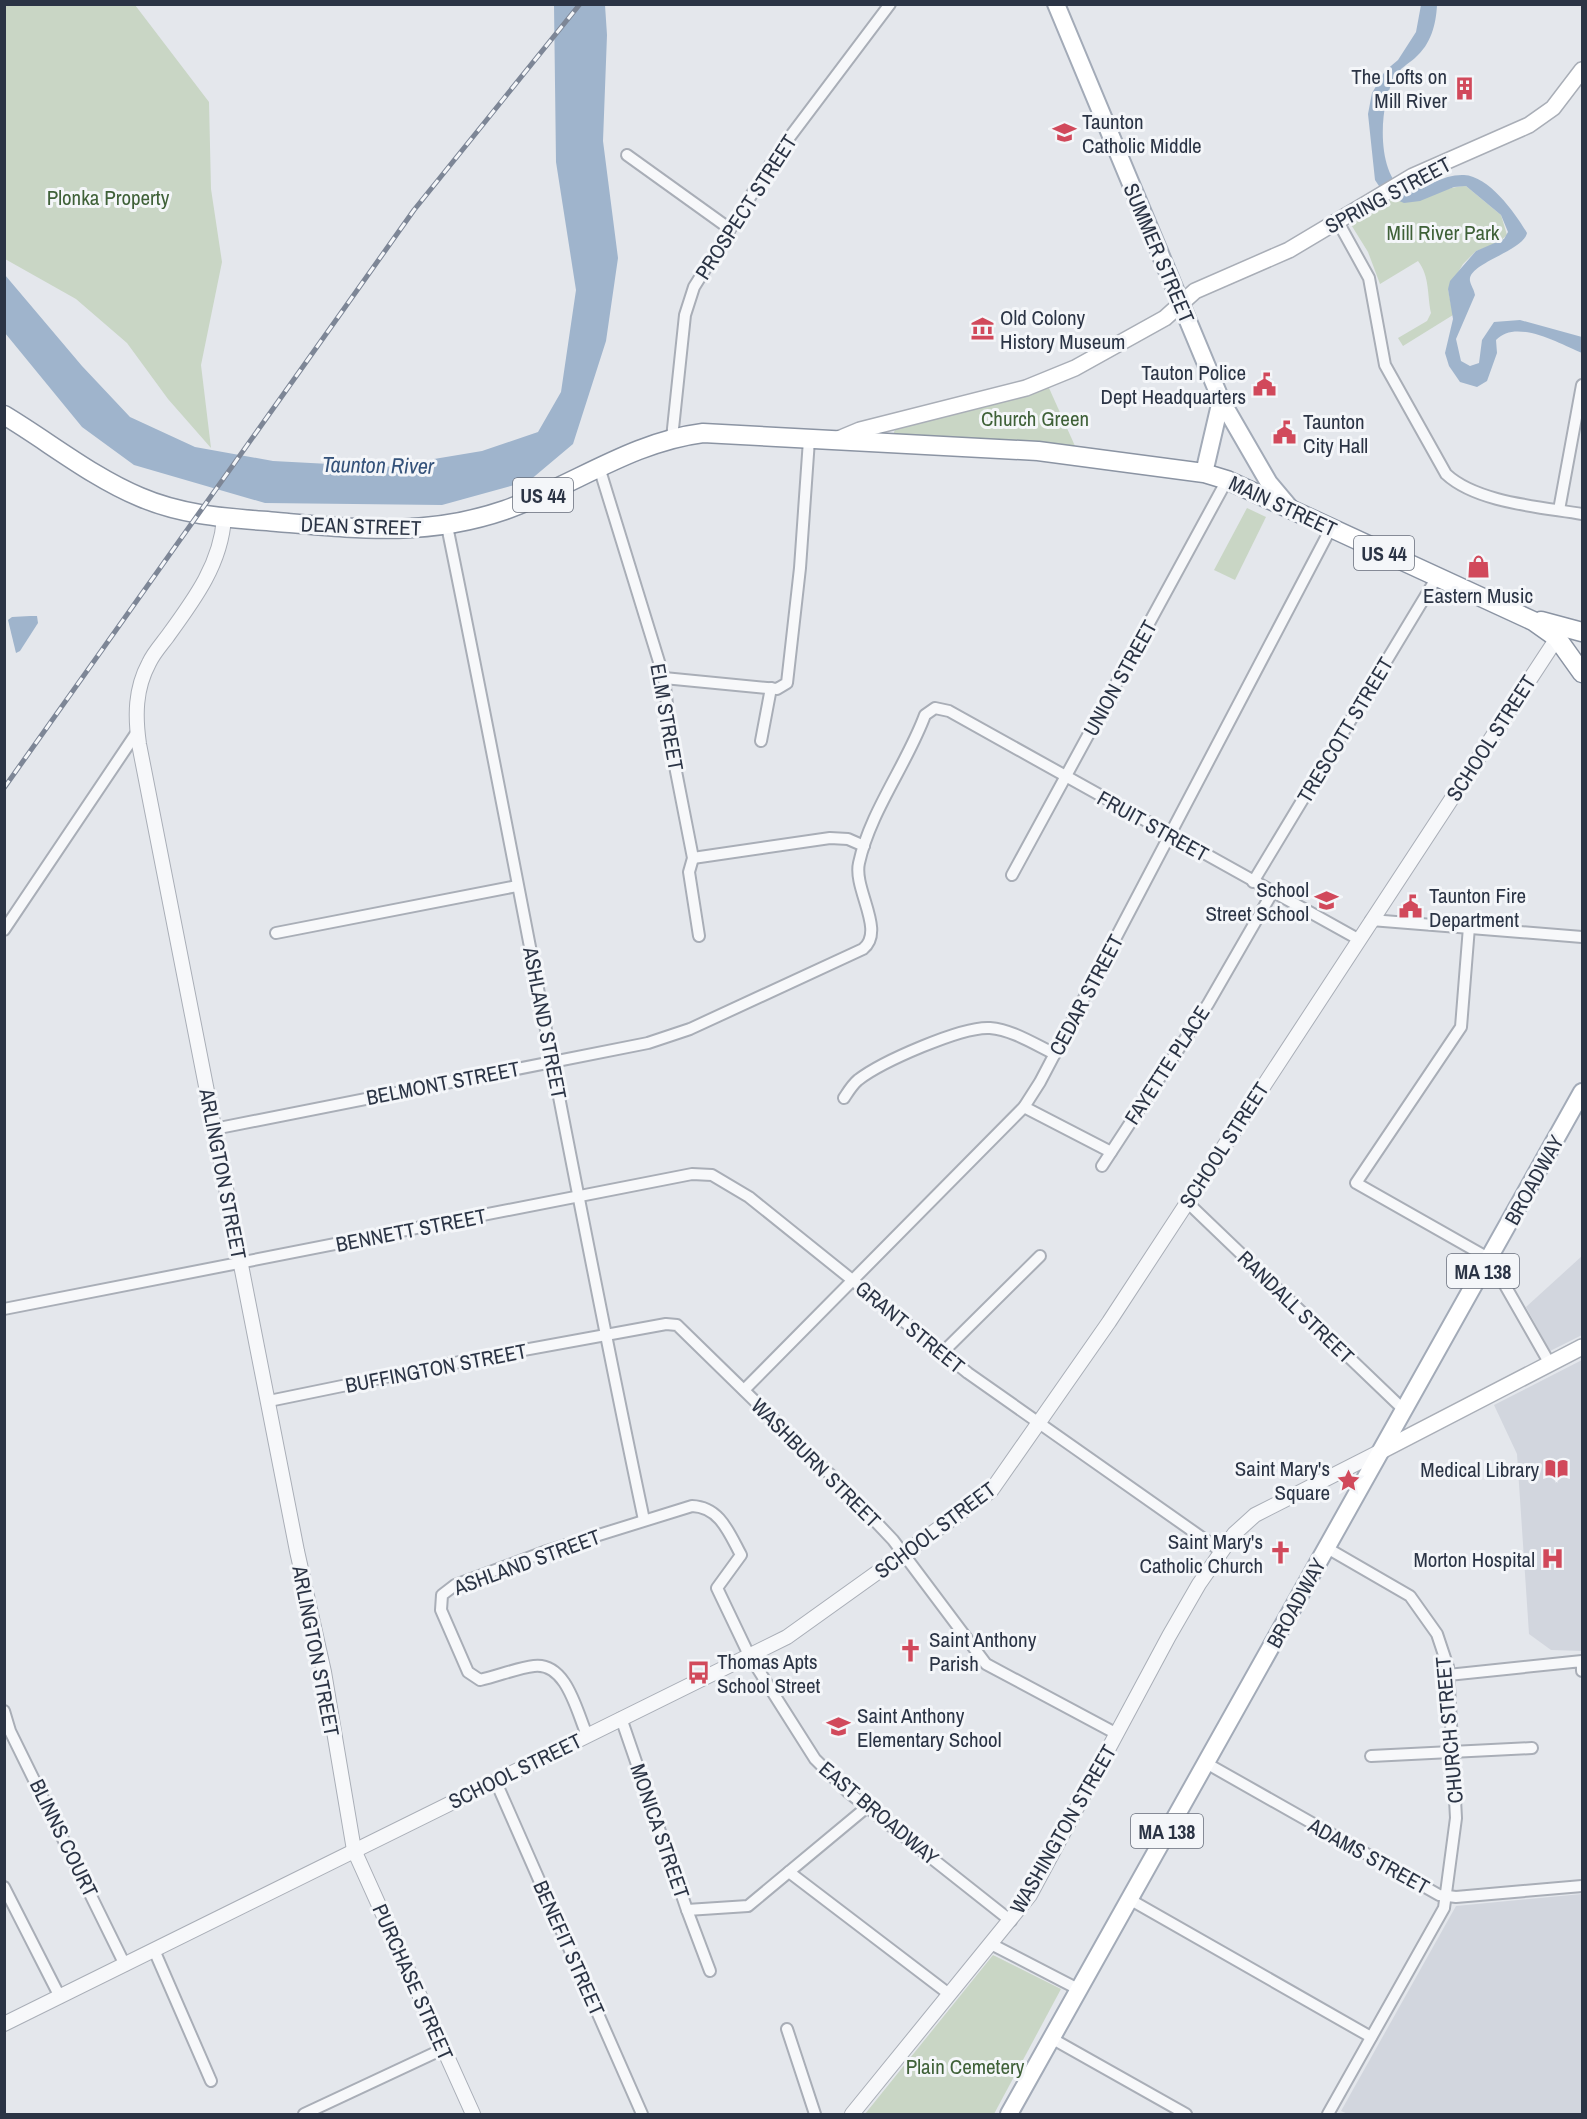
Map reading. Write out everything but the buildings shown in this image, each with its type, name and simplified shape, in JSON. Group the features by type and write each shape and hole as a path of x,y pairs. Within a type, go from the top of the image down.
{"highway":[{"name":"DEAN STREET","path":"4,415 133,494 185,513 362,529 411,530 447,526 487,516 544,495 599,467 672,438 713,433 834,441"},
{"name":"US 44","path":"834,441 1038,451 1204,473"},
{"name":"MAIN STREET","path":"1204,473 1227,480 1526,617 1582,633"},
{"name":"MAIN STREET","path":"1526,617 1557,638 1582,673"},
{"path":"1557,638 1582,633"}],"main road":[{"name":"SUMMER STREET","path":"1056,4 1221,400 1274,491 1292,511"},
{"name":"SPRING STREET","path":"1180,303 1195,291 1272,258 1409,178 1533,123 1558,102 1582,70"},
{"path":"834,441 860,430 1048,380 1093,359 1165,318 1180,303"},
{"path":"1204,473 1221,400"},
{"path":"1212,439 1227,431 1237,434 1244,441"},
{"name":"BROADWAY","path":"1009,2115 1582,1092"},
{"path":"1383,1450 1582,1347"}],"street":[{"name":"PROSPECT STREET","path":"672,438 688,303 694,287 777,154 890,4"},
{"path":"627,155 730,230"},
{"path":"1337,220 1369,278 1380,351 1386,368 1446,474 1457,482 1486,495 1582,514"},
{"path":"1559,510 1582,385"},
{"path":"664,678 771,688 784,687 789,676 808,440"},
{"name":"ELM STREET","path":"599,467 664,678 673,756 693,858 689,872 699,936"},
{"name":"UNION STREET","path":"1012,875 1227,480"},
{"name":"ARLINGTON STREET","path":"224,518 221,548 216,559 184,613 149,663 137,700 137,732 297,1551 324,1672 354,1850"},
{"name":"ASHLAND STREET","path":"447,526 485,706 517,886 580,1197 604,1336 644,1520"},
{"name":"CEDAR STREET","path":"744,1390 1024,1107 1330,528"},
{"name":"TRESCOTT STREET","path":"1253,882 1437,577"},
{"name":"SCHOOL STREET","path":"4,2024 795,1632 994,1488 1187,1202 1557,638"},
{"path":"762,741 771,688"},
{"name":"FRUIT STREET","path":"864,846 925,716 936,708 949,711 1358,939"},
{"path":"4,930 137,732"},
{"path":"693,858 820,839 848,838 864,846"},
{"name":"BELMONT STREET","path":"214,1128 648,1043 684,1031 854,954 867,945 872,938 872,927 861,891 858,869 864,846"},
{"path":"276,933 517,886"},
{"name":"FAYETTE PLACE","path":"1102,1166 1208,1004 1272,893"},
{"path":"1371,920 1582,937"},
{"path":"1469,927 1461,1027 1356,1183 1490,1259 1550,1364"},
{"path":"844,1098 853,1084 871,1072 960,1031 986,1028 1000,1030 1054,1054"},
{"path":"1024,1107 1111,1152"},
{"name":"GRANT STREET","path":"580,1197 692,1174 712,1175 749,1197 942,1353 1221,1551"},
{"name":"BENNETT STREET","path":"4,1309 580,1197"},
{"name":"RANDALL STREET","path":"1187,1202 1405,1411"},
{"path":"942,1353 1040,1256"},
{"name":"WASHBURN STREET","path":"604,1336 666,1324 677,1325 853,1498 904,1554 986,1664 1118,1734"},
{"name":"BUFFINGTON STREET","path":"269,1401 604,1336"},
{"path":"1221,1551 1237,1530 1255,1515 1383,1450"},
{"name":"ASHLAND STREET","path":"587,1735 564,1682 549,1668 532,1666 480,1680 474,1678 468,1672 441,1610 442,1595 466,1581 644,1520 692,1506 707,1507 721,1520 741,1555 717,1588 749,1655"},
{"name":"CHURCH STREET","path":"1327,1548 1414,1600 1442,1647 1448,1676 1456,1835 1444,1908 1328,2115"},
{"name":"WASHINGTON STREET","path":"852,2115 1011,1921 1045,1870 1189,1601 1221,1551"},
{"name":"EAST BROADWAY","path":"749,1655 815,1758 839,1785 1011,1921"},
{"path":"1448,1676 1582,1661 1582,1671"},
{"name":"BLINNS COURT","path":"4,1711 10,1731 125,1965"},
{"name":"MONICA STREET","path":"621,1718 687,1910 748,1906 867,1807"},
{"path":"1371,1756 1532,1748"},
{"name":"ADAMS STREET","path":"1206,1763 1414,1882 1447,1897 1582,1886"},
{"name":"BENEFIT STREET","path":"496,1782 642,2115"},
{"name":"PURCHASE STREET","path":"354,1850 473,2115"},
{"path":"789,1872 949,1994"},
{"path":"4,1887 60,1997"},
{"path":"1129,1899 1371,2037"},
{"path":"687,1910 710,1971"},
{"path":"991,1944 1078,1989"},
{"path":"154,1950 211,2080"},
{"path":"787,2029 815,2115"},
{"path":"1051,2038 1186,2115"},
{"path":"304,2115 443,2049"}],"shaded area":[{"path":"1582,1256 1582,1335 1550,1351 1526,1307"},
{"name":"Morton Hospital","path":"1582,1360 1582,1651 1551,1650 1529,1634 1517,1454 1494,1405"},
{"path":"1582,1894 1582,2114 1348,2114 1341,2111 1456,1906"}],"green space":[{"name":"Plonka Property","path":"4,5 135,5 209,102 211,189 222,262 201,365 211,448 168,399 127,343 76,299 5,259"},
{"name":"Mill River Park","path":"1466,186 1501,215 1507,235 1498,243 1476,251 1463,264 1448,289 1453,315 1403,346 1398,338 1427,321 1431,313 1425,273 1418,261 1380,284 1368,252 1350,223 1392,199 1410,201 1447,189"},
{"name":"Church Green","path":"1049,388 1075,446 894,434 896,428"},
{"path":"1247,508 1266,517 1235,580 1214,570"},
{"name":"Plain Cemetery","path":"993,1955 1061,1989 994,2114 865,2114"}],"water":[{"path":"554,5 605,5 607,35 603,141 618,258 606,341 573,444 529,481 442,505 265,503 134,465 82,427 5,333 5,275 82,366 130,417 195,447 273,461 386,467 482,451 538,432 561,392 576,290 556,162"},
{"path":"1421,5 1437,5 1435,20 1432,34 1425,47 1399,71 1390,89 1383,120 1385,155 1389,171 1396,183 1406,192 1457,175 1473,177 1501,197 1527,233 1516,246 1486,263 1471,275 1470,281 1475,295 1456,339 1461,361 1470,366 1479,363 1482,340 1494,322 1520,320 1582,337 1582,353 1550,339 1526,332 1515,331 1505,334 1496,340 1497,353 1487,381 1477,387 1460,382 1449,366 1445,353 1453,319 1448,289 1450,281 1476,251 1504,239 1508,232 1501,215 1466,186 1454,187 1420,201 1404,203 1385,195 1375,180 1368,114 1372,93 1385,71 1398,60 1416,32"},
{"path":"37,616 38,623 20,651 16,653 8,620 12,617"}],"railway":[{"path":"4,788 414,210 580,4"}],"place":[{"name":"The Lofts on Mill River","path":"1465,88"},
{"name":"Taunton Catholic Middle","path":"1064,133"},
{"name":"Old Colony History Museum","path":"982,329"},
{"name":"Tauton Police Dept Headquarters","path":"1264,384"},
{"name":"Taunton City Hall","path":"1285,433"},
{"name":"Eastern Music","path":"1478,567"},
{"name":"School Street School","path":"1327,901"},
{"name":"Taunton Fire Department","path":"1411,907"},
{"name":"Medical Library","path":"1557,1469"},
{"name":"Saint Mary's Square","path":"1348,1480"},
{"name":"Saint Mary's Catholic Church","path":"1281,1553"},
{"name":"Morton Hospital","path":"1553,1559"},
{"name":"Saint Anthony Parish","path":"911,1651"},
{"name":"Thomas Apts School Street","path":"699,1673"},
{"name":"Saint Anthony Elementary School","path":"839,1727"}],"water label":[{"name":"Taunton River","path":"378,465"}]}
